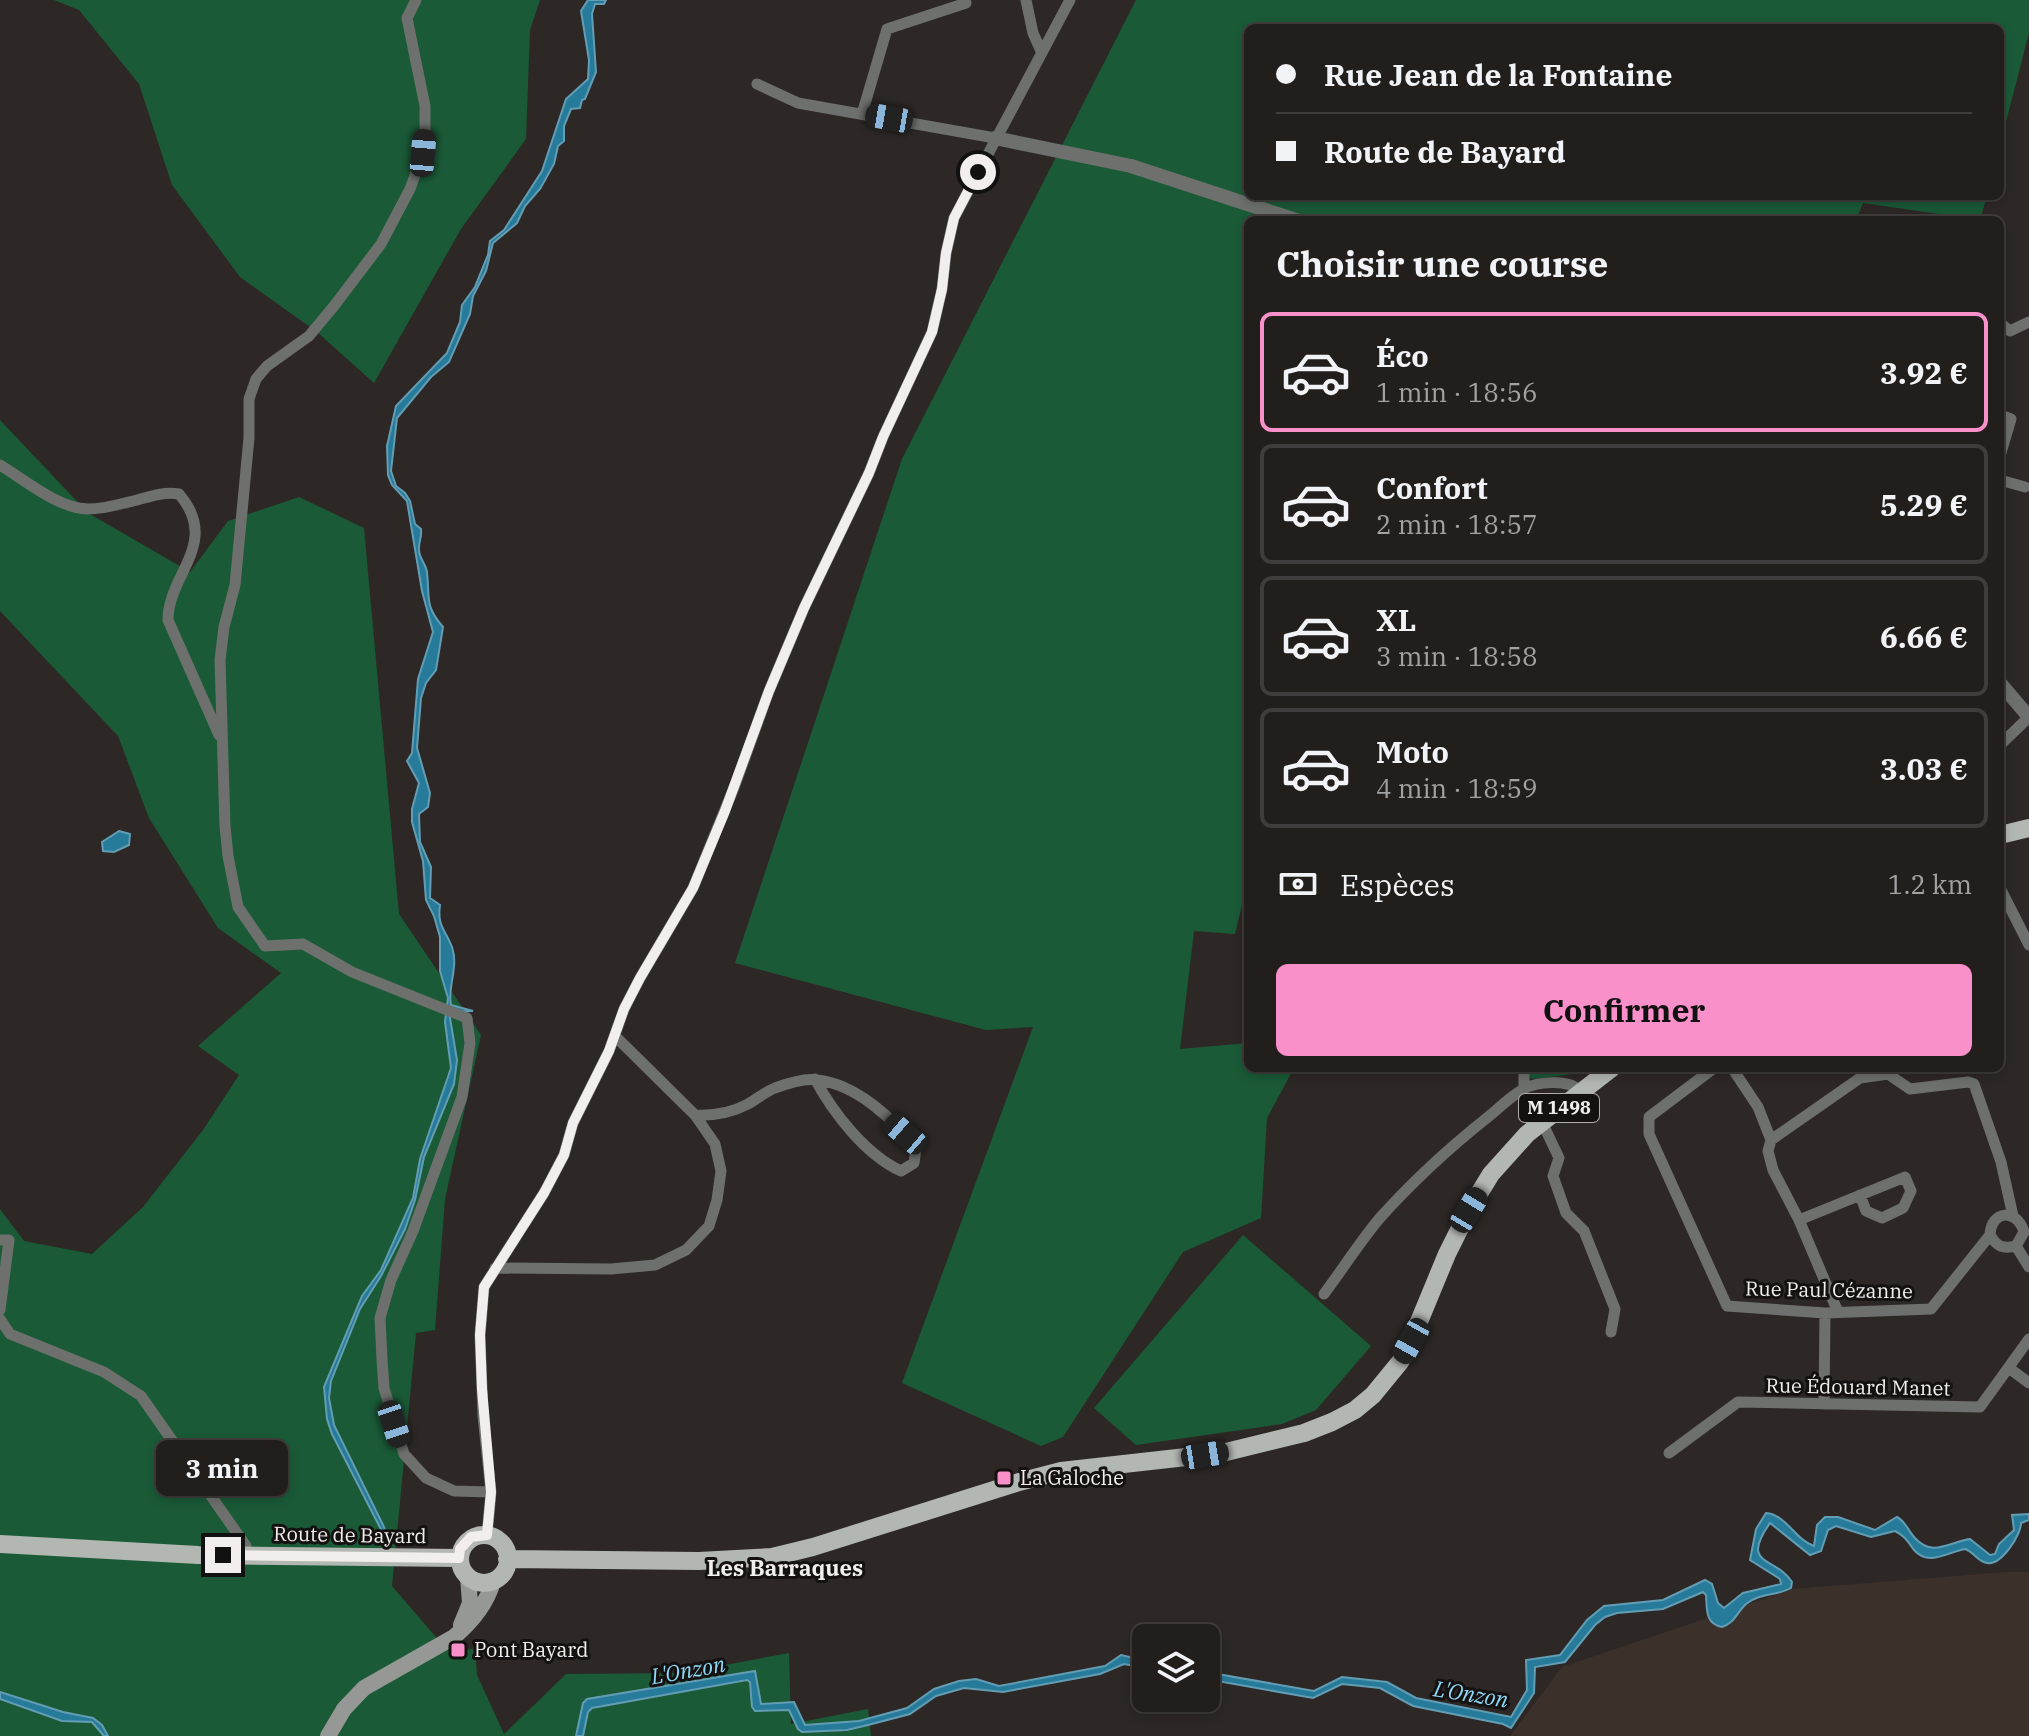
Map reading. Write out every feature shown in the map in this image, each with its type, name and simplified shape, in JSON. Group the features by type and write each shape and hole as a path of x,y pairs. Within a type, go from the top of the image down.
{"main road":[{"path":"2004,834 2029,828"},
{"name":"M 1498","path":"507,1559 699,1561 772,1557 1047,1475 1097,1465 1222,1453 1304,1433 1332,1422 1355,1410 1373,1395 1400,1362 1469,1210 1491,1174 1542,1122 1606,1072"},
{"path":"328,1736 344,1709 364,1688 454,1637 480,1609 493,1582 506,1569 507,1559 503,1542 487,1535 471,1537 460,1549 463,1571 480,1583 493,1582"},
{"name":"Route de Bayard","path":"0,1544 247,1555 459,1558"},
{"path":"454,1637 468,1611 471,1588 468,1577"}],"street":[{"path":"416,0 407,18 425,106 425,132 423,153 410,189 381,244 334,306 296,348 267,366 256,379 249,399 249,438 235,585 224,627 220,660 225,826 238,907 265,946 303,944 352,972 467,1018 470,1043 462,1097 413,1231 391,1280 380,1318 382,1359 384,1388 404,1454 426,1478 454,1491 491,1492"},
{"path":"862,114 887,29 966,3 965,0"},
{"path":"1026,0 1033,33 1041,51"},
{"path":"487,1535 491,1492 483,1416 480,1335 484,1287 544,1193 564,1155 573,1123 640,978 693,888 804,608 932,332 954,218 1070,0"},
{"path":"757,84 798,103 1131,166 1284,216"},
{"path":"2004,326 2010,331 2029,322"},
{"path":"2004,416 2011,419 2004,443"},
{"path":"0,465 45,492 86,509 130,503 166,492 179,494 189,505 194,518 194,541 190,560 168,606 168,620 222,743"},
{"path":"2004,481 2025,487"},
{"path":"2004,688 2029,717 2004,741"},
{"path":"2004,896 2029,945"},
{"path":"495,1268 611,1269 655,1265 686,1250 709,1226 721,1171 715,1144 695,1115 615,1036"},
{"path":"1524,1072 1524,1088"},
{"name":"Rue Paul Cézanne","path":"1709,1072 1649,1117 1649,1134 1727,1306 1825,1313 1931,1309 1990,1235"},
{"path":"1735,1072 1758,1107 1771,1140 1768,1151 1773,1170 1799,1220 1838,1312"},
{"path":"1771,1140 1860,1078 1888,1074 1910,1089 1968,1082 1974,1084 2001,1162 2013,1216"},
{"path":"695,1115 714,1116 747,1105 774,1089 815,1079 851,1089 884,1116 905,1134 916,1149 914,1163 901,1171 883,1163 841,1119 815,1079"},
{"path":"1324,1294 1389,1210 1447,1150 1524,1088 1566,1083 1580,1091"},
{"path":"1542,1122 1559,1158 1553,1176 1566,1213 1584,1231 1615,1309 1611,1332"},
{"path":"1799,1220 1860,1195 1905,1177 1911,1191 1903,1208 1882,1218 1866,1211 1860,1195"},
{"path":"2022,1244 2006,1249 1996,1245 1990,1235 1990,1226 1995,1219 2004,1215 2013,1216 2021,1222 2024,1232 2022,1244 2029,1267"},
{"path":"0,1240 9,1240 0,1310"},
{"path":"1824,1404 1825,1313"},
{"path":"0,1319 10,1334 104,1372 141,1396 246,1546 247,1555"},
{"name":"Rue Édouard Manet","path":"1669,1453 1738,1402 1980,1407 2029,1339"},
{"path":"2009,1368 2029,1383"}],"shaded area":[{"path":"2029,1572 2029,1736 1510,1736 1562,1667 1793,1589"}],"green space":[{"path":"54,0 540,0 530,30 526,139 461,229 374,383 317,332 240,277 172,185 139,84 79,10"},
{"path":"1136,0 2029,0 2029,33 2004,130 2004,24 1244,24 1244,200 1986,200 1981,216 1952,216 1863,203 1858,216 1244,216 1244,897 1235,934 1194,931 1180,1049 1244,1043 1244,1072 1292,1072 1267,1118 1261,1218 1183,1252 1063,1437 1041,1446 902,1383 1033,1027 986,1030 735,963 902,459"},
{"path":"0,420 88,513 190,572 228,521 299,497 364,528 399,914 481,1035 445,1199 435,1330 416,1333 392,1586 447,1650 475,1649 477,1675 504,1734 566,1674 682,1673 789,1653 791,1724 868,1709 871,1736 0,1736 0,1209 24,1241 92,1254 143,1207 203,1130 239,1075 198,1046 281,973 218,928 149,818 118,736 0,611"},
{"path":"1528,1072 1588,1072 1533,1079"},
{"path":"1243,1235 1371,1346 1316,1410 1282,1424 1136,1445 1094,1408"}],"water":[{"path":"588,0 606,0 604,4 595,4 592,14 596,72 585,99 580,108 571,109 564,126 564,141 558,146 554,164 540,189 525,206 517,223 493,243 486,271 473,296 470,314 449,362 431,377 397,418 391,471 396,486 410,501 415,524 421,529 419,551 427,572 429,601 443,627 436,670 426,683 421,698 417,748 430,793 428,807 419,814 420,842 431,867 430,898 440,905 441,923 454,955 451,1005 473,1011 449,1012 457,1060 454,1084 424,1157 405,1229 360,1309 331,1381 329,1398 334,1425 384,1527 390,1547 332,1434 327,1419 324,1387 362,1296 381,1270 413,1198 420,1159 451,1068 445,1022 448,998 440,971 440,937 426,900 423,861 412,822 419,783 407,761 412,753 418,679 433,632 422,591 407,501 392,485 388,475 387,446 396,406 447,353 460,322 462,305 475,287 488,255 490,241 504,230 542,171 566,99 588,79 589,60 581,11"},
{"path":"119,831 130,834 129,845 114,852 103,851 102,842"},
{"path":"1766,1513 1773,1515 1814,1546 1817,1525 1825,1517 1838,1517 1875,1530 1897,1517 1927,1547 1941,1547 1970,1539 1990,1555 1995,1554 1999,1544 2014,1530 2012,1515 2029,1514 2029,1520 2021,1523 2014,1542 2004,1555 1992,1563 1981,1561 1965,1549 1939,1557 1926,1557 1895,1531 1871,1537 1836,1526 1828,1530 1821,1551 1810,1555 1770,1523 1761,1537 1759,1554 1785,1574 1792,1582 1791,1588 1751,1600 1730,1623 1722,1627 1712,1623 1703,1592 1663,1609 1605,1617 1565,1662 1535,1667 1534,1693 1511,1728 1413,1706 1380,1688 1342,1684 1313,1698 1220,1681 1220,1674 1314,1691 1342,1677 1387,1682 1416,1698 1511,1717 1527,1690 1526,1660 1560,1655 1587,1620 1604,1606 1663,1600 1705,1580 1712,1584 1718,1603 1724,1608 1743,1593 1781,1584 1780,1579 1750,1560 1756,1529"},
{"path":"1121,1655 1132,1658 1132,1665 1124,1664 1100,1674 1003,1692 964,1688 936,1696 910,1714 847,1730 802,1732 789,1710 755,1711 750,1682 747,1680 592,1708 588,1712 583,1736 576,1736 583,1703 587,1699 755,1671 761,1704 794,1702 805,1725 859,1721 907,1708 934,1689 959,1681 976,1679 999,1686 1105,1666"},
{"path":"0,1692 93,1718 102,1725 108,1736 104,1736 92,1722 62,1721 0,1699"}],"place":[{"name":"La Galoche","path":"1004,1478"},
{"name":"Pont Bayard","path":"458,1650"}],"district":[{"name":"Les Barraques","path":"785,1568"}],"route":[{"path":"223,1555 459,1558 460,1549 471,1537 487,1535 491,1476 483,1416 480,1335 484,1287 544,1193 564,1155 573,1123 609,1051 624,1009 693,888 804,608 932,332 954,218 978,172"}],"water label":[{"name":"L'Onzon","path":"688,1670"},
{"name":"L'Onzon","path":"1471,1694"}]}
